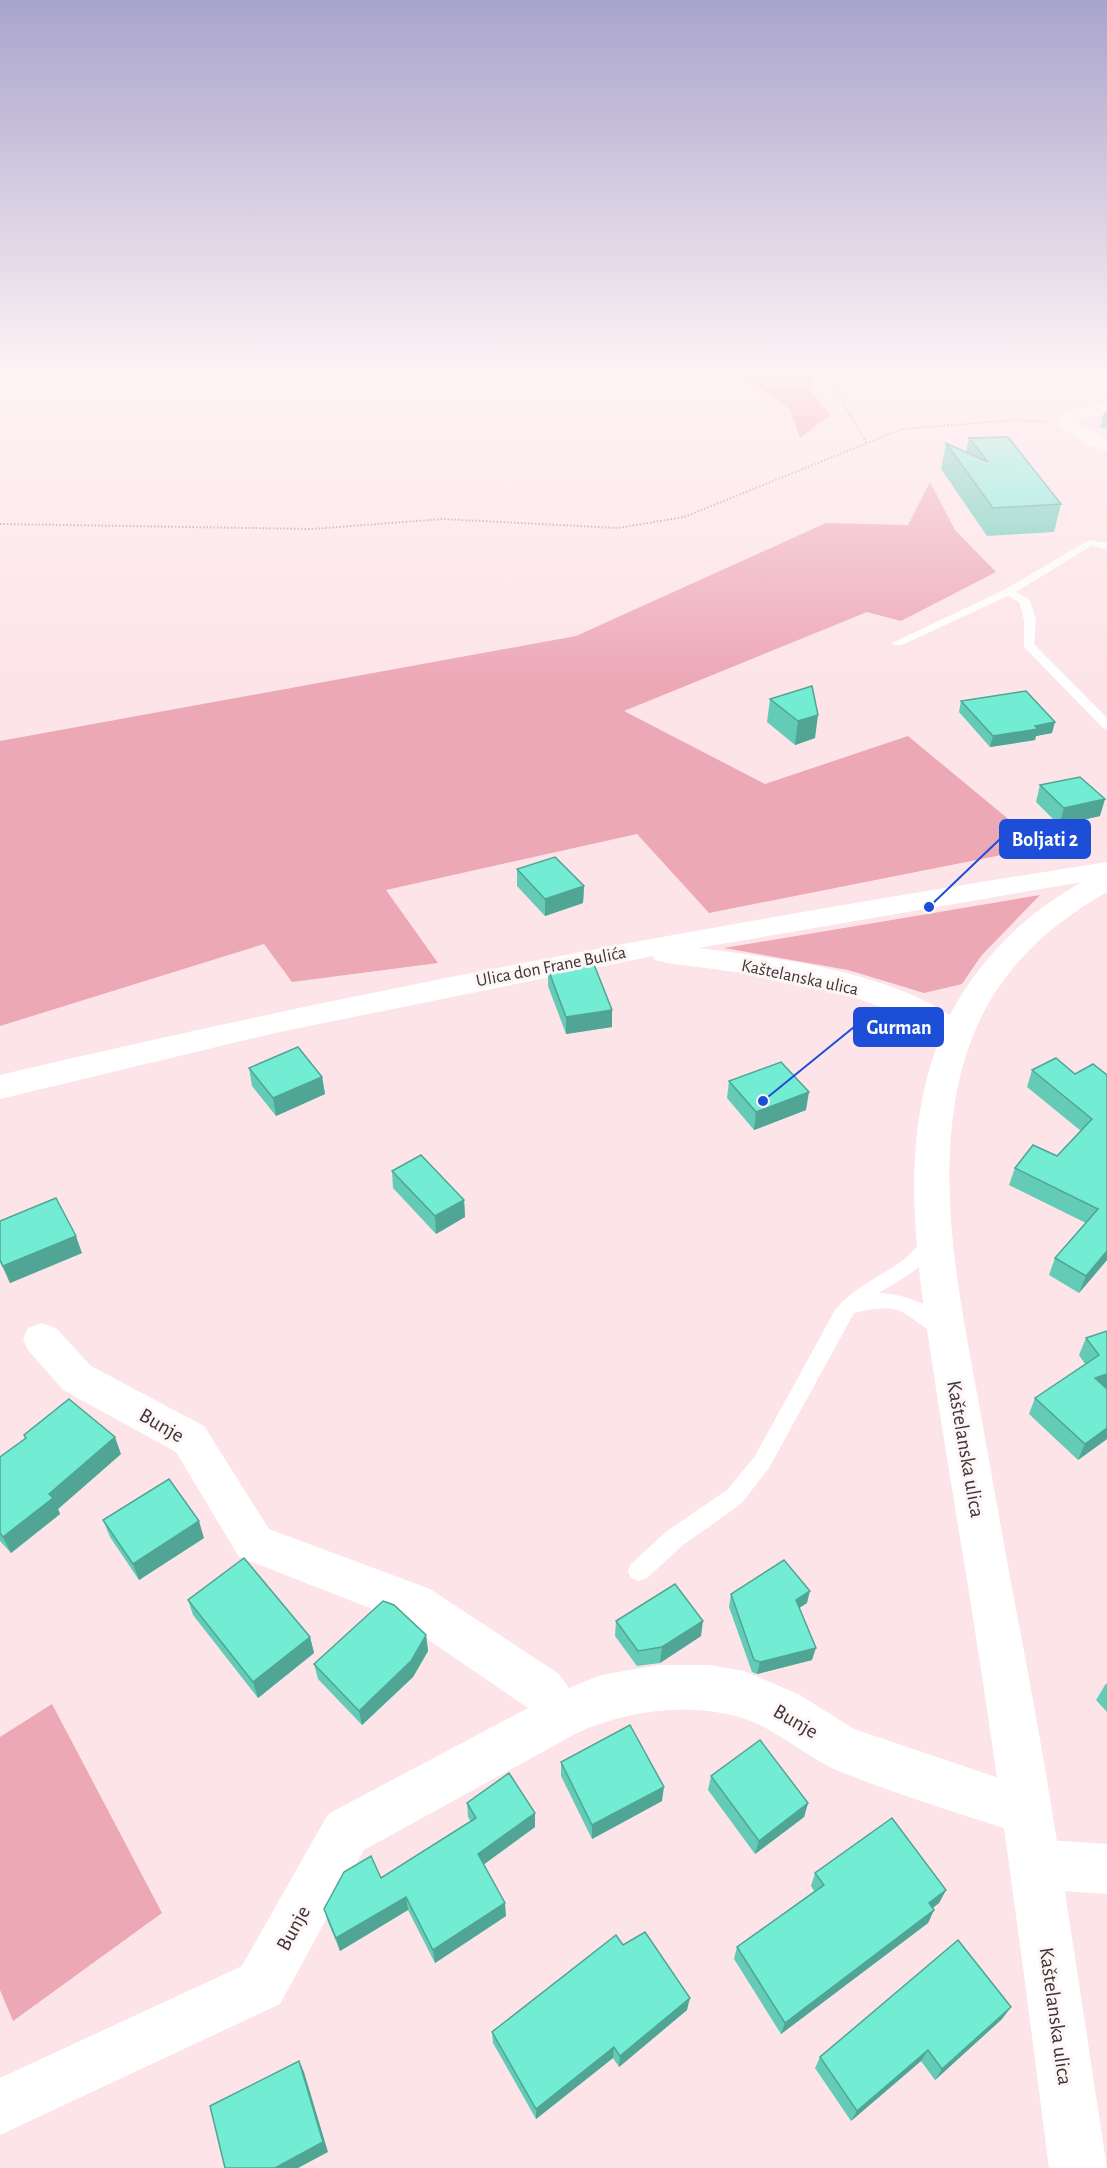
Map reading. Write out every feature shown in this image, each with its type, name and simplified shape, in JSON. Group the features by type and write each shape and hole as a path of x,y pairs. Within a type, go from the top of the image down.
{"street":[{"name":"Ulica don Frane Bulića","path":"0,1087 267,1023 635,949 1107,870"},
{"name":"Kaštelanska ulica","path":"1078,2168 1026,1810 937,1274 931,1188 933,1138 949,1056 956,1034 981,986 1006,954 1060,906 1107,880"},
{"name":"Kaštelanska ulica","path":"635,949 729,961 797,974 869,992 936,1018 956,1034"},
{"name":"Bunje","path":"42,1339 76,1378 190,1439 254,1543 414,1604 518,1671 543,1690 560,1716"},
{"name":"Bunje","path":"0,2107 261,1984 346,1832 560,1716 601,1698 659,1688 708,1688 744,1694 781,1711 839,1747 885,1765 1026,1810"},
{"path":"1034,1864 1107,1869"}],"lane":[{"path":"898,643 1008,592 1089,543 1107,546"},
{"path":"1008,592 1024,600 1030,620 1028,645 1107,725"},
{"path":"639,1570 675,1538 734,1497 762,1462 842,1315 859,1297 916,1260 926,1250 934,1236"},
{"path":"842,1315 858,1304 875,1300 895,1302 915,1308 947,1336"}],"path":[{"path":"0,524 312,530 443,519 618,528 684,517 786,476"}],"shaded area":[{"path":"930,482 955,530 996,572 901,621 867,612 624,711 765,784 908,736 1042,847 709,913 637,834 386,890 438,963 292,982 264,944 0,1026 0,741 576,636 826,523 908,525"},
{"path":"1040,895 981,956 962,984 924,993 848,970 724,948"},
{"path":"52,1704 162,1913 13,2021 0,1990 0,1737"}],"building":[{"path":"970,476 1039,476 1061,504 993,508"},
{"path":"812,686 818,715 798,721 770,699"},
{"path":"1026,691 1055,722 1035,726 1038,729 993,736 961,701"},
{"path":"1080,777 1105,799 1064,808 1040,785"},
{"path":"555,857 584,886 545,899 517,869"},
{"path":"593,962 612,1010 566,1017 548,969"},
{"path":"298,1047 322,1077 273,1098 249,1068"},
{"path":"1056,1058 1075,1074 1093,1064 1107,1075 1107,1251 1086,1276 1055,1258 1098,1209 1015,1168 1033,1145 1057,1156 1092,1119 1032,1070"},
{"path":"781,1062 809,1092 756,1112 729,1081"},
{"path":"421,1155 464,1200 435,1216 392,1171"},
{"path":"56,1198 76,1236 3,1266 0,1260 0,1221"},
{"path":"1107,1331 1107,1374 1095,1378 1107,1389 1107,1428 1085,1444 1035,1398 1099,1355 1086,1338"},
{"path":"69,1399 115,1437 49,1494 53,1498 3,1537 0,1533 0,1457 26,1438 24,1435"},
{"path":"169,1479 199,1521 133,1564 103,1520"},
{"path":"244,1558 310,1637 253,1682 188,1600"},
{"path":"784,1560 810,1591 796,1600 816,1648 760,1662 754,1660 731,1594"},
{"path":"675,1584 703,1621 662,1647 638,1651 616,1621"},
{"path":"383,1601 394,1605 426,1635 411,1661 359,1711 314,1664"},
{"path":"630,1725 664,1787 592,1825 561,1762"},
{"path":"760,1740 808,1803 759,1841 711,1776"},
{"path":"509,1773 535,1813 478,1854 505,1903 433,1950 406,1897 336,1938 324,1909 344,1872 371,1856 381,1878 476,1818 467,1803"},
{"path":"892,1818 946,1890 929,1903 934,1910 785,2023 737,1947 824,1885 815,1873"},
{"path":"645,1932 690,1998 620,2056 614,2047 536,2109 492,2032 616,1935 623,1945"},
{"path":"958,1940 1011,2007 942,2069 928,2050 857,2111 820,2057"},
{"path":"299,2061 323,2142 275,2168 225,2168 210,2106"}],"place":[{"name":"Boljati 2","path":"929,907"},
{"name":"Gurman","path":"763,1101"}]}
